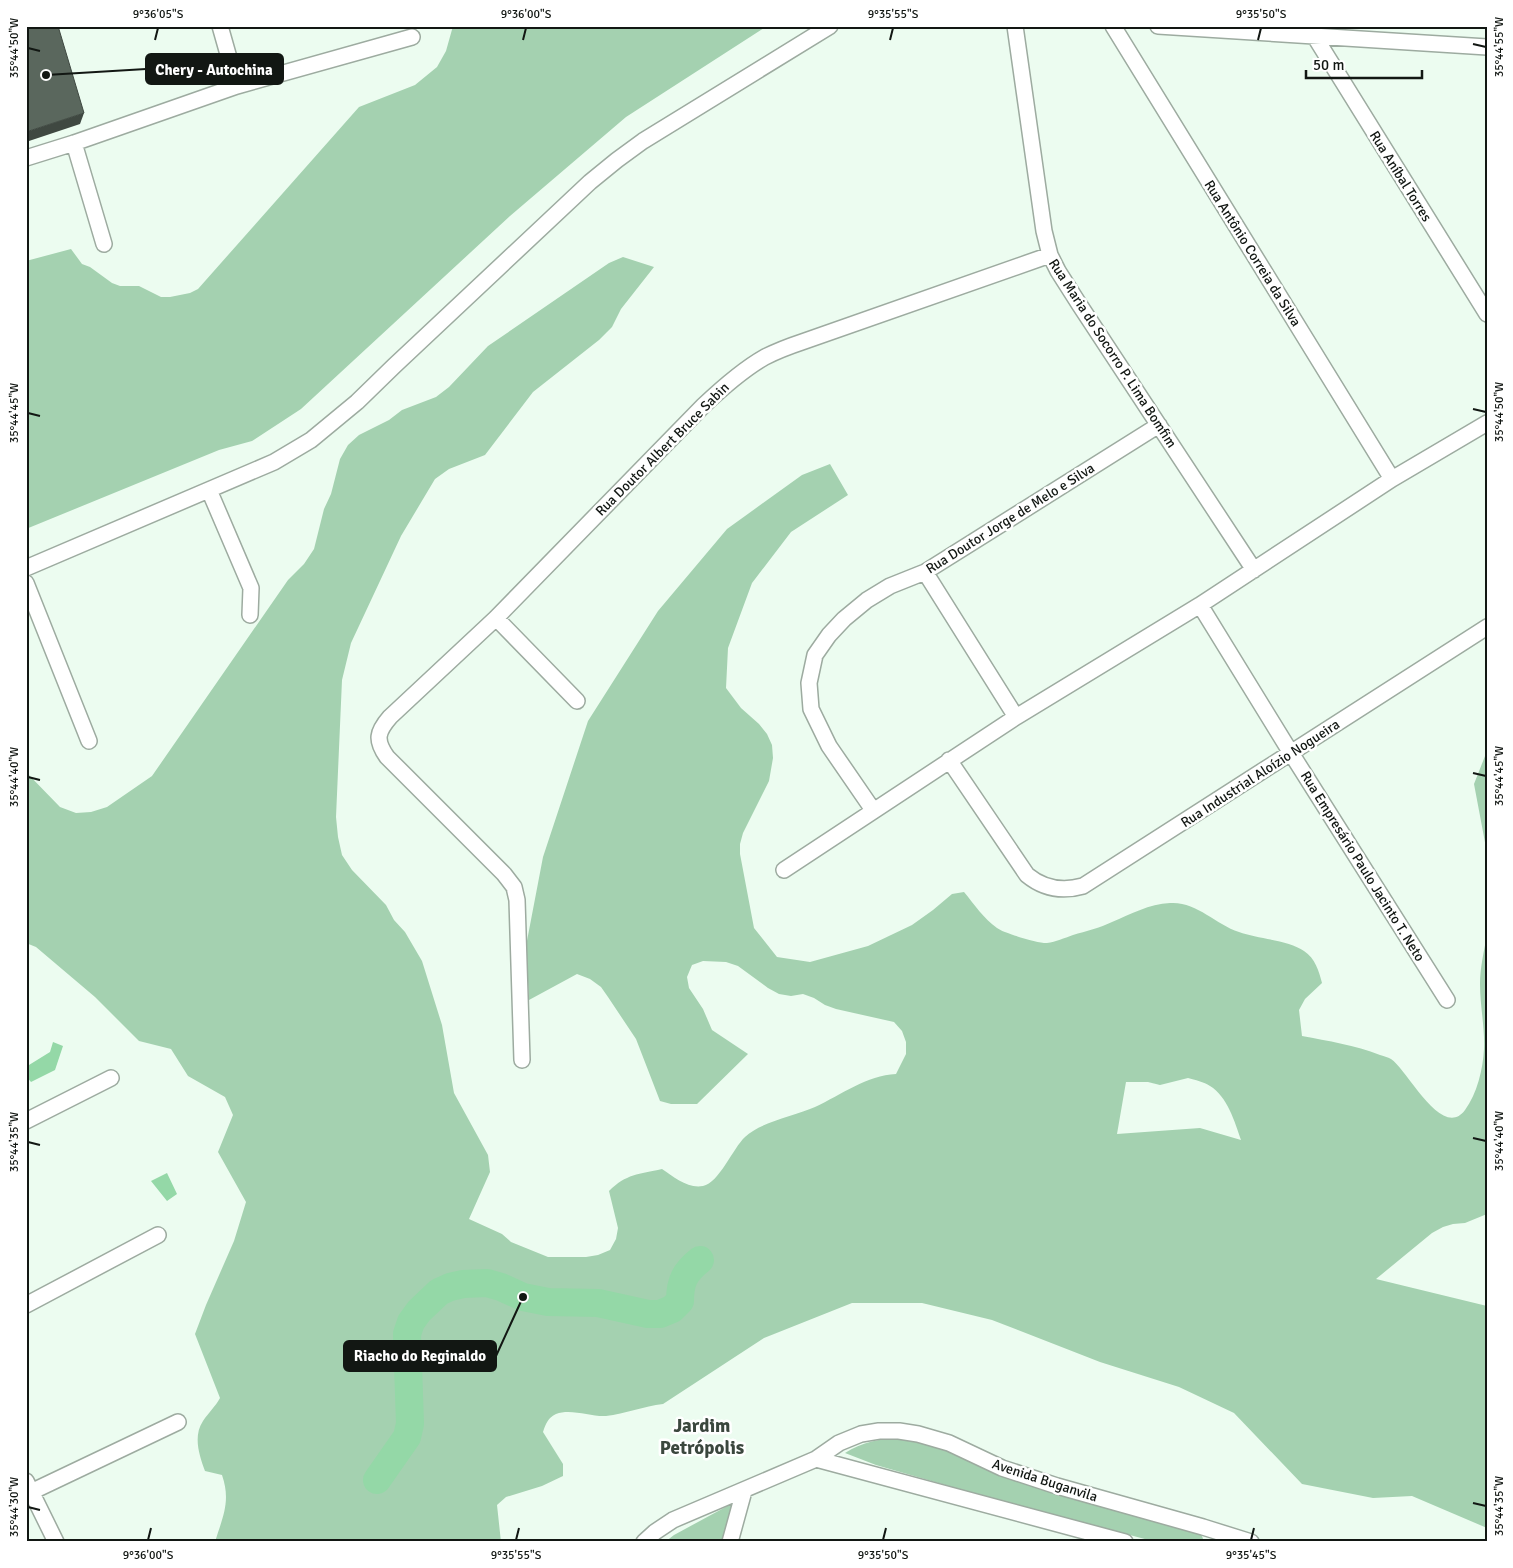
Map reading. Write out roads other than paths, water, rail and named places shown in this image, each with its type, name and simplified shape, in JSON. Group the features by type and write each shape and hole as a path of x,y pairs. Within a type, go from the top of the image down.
{"street":[{"path":"220,26 238,86"},
{"path":"26,568 274,462 311,440 357,402 590,182 617,160 643,141 830,26"},
{"name":"Rua Maria do Socorro P. Lima Bomfim","path":"1015,26 1039,202 1050,255 1079,304 1254,570"},
{"name":"Rua Antônio Correia da Silva","path":"1113,26 1392,479"},
{"path":"1158,26 1234,28 1315,37 1487,47"},
{"path":"26,158 238,86 412,37"},
{"name":"Rua Aníbal Torres","path":"1315,37 1487,314"},
{"path":"74,143 104,244"},
{"name":"Rua Doutor Albert Bruce Sabin","path":"522,1060 517,900 514,888 504,874 387,757 379,741 379,733 382,726 496,618 703,406 744,370 766,357 802,342 1050,255"},
{"path":"784,870 1016,717 1200,605 1392,479 1487,423"},
{"name":"Rua Doutor Jorge de Melo e Silva","path":"873,810 829,746 811,709 809,683 815,655 829,634 867,600 890,586 925,572 1159,425"},
{"path":"209,490 251,588 250,615"},
{"path":"925,572 1016,717"},
{"path":"26,583 89,742"},
{"name":"Rua Empresário Paulo Jacinto T. Neto","path":"1200,605 1447,1000"},
{"path":"496,618 577,701"},
{"name":"Rua Industrial Aloízio Nogueira","path":"949,760 1027,875 1041,884 1052,888 1069,889 1083,886 1487,627"},
{"path":"26,1121 110,1078"},
{"path":"26,1305 158,1235"},
{"path":"56,1542 29,1487 178,1422"},
{"name":"Avenida Buganvila","path":"644,1542 673,1520 816,1459 839,1443 861,1434 879,1431 918,1434 949,1443 1002,1468 1250,1542"},
{"path":"816,1459 1125,1542"},
{"path":"730,1542 744,1491"},
{"path":"1203,1527 1212,1542"},
{"path":"1239,1542 1250,1542"}],"waterway":[{"path":"377,1480 407,1437 410,1424 407,1334 411,1322 419,1311 439,1292 463,1284 487,1283 523,1297 548,1302 598,1303 648,1314 660,1314 672,1309 680,1301 682,1282 700,1260"}],"place":[{"name":"Chery - Autochina","path":"46,75"},
{"name":"Riacho do Reginaldo","path":"523,1297"}],"district":[{"name":"Jardim Petrópolis","path":"702,1436"}]}
